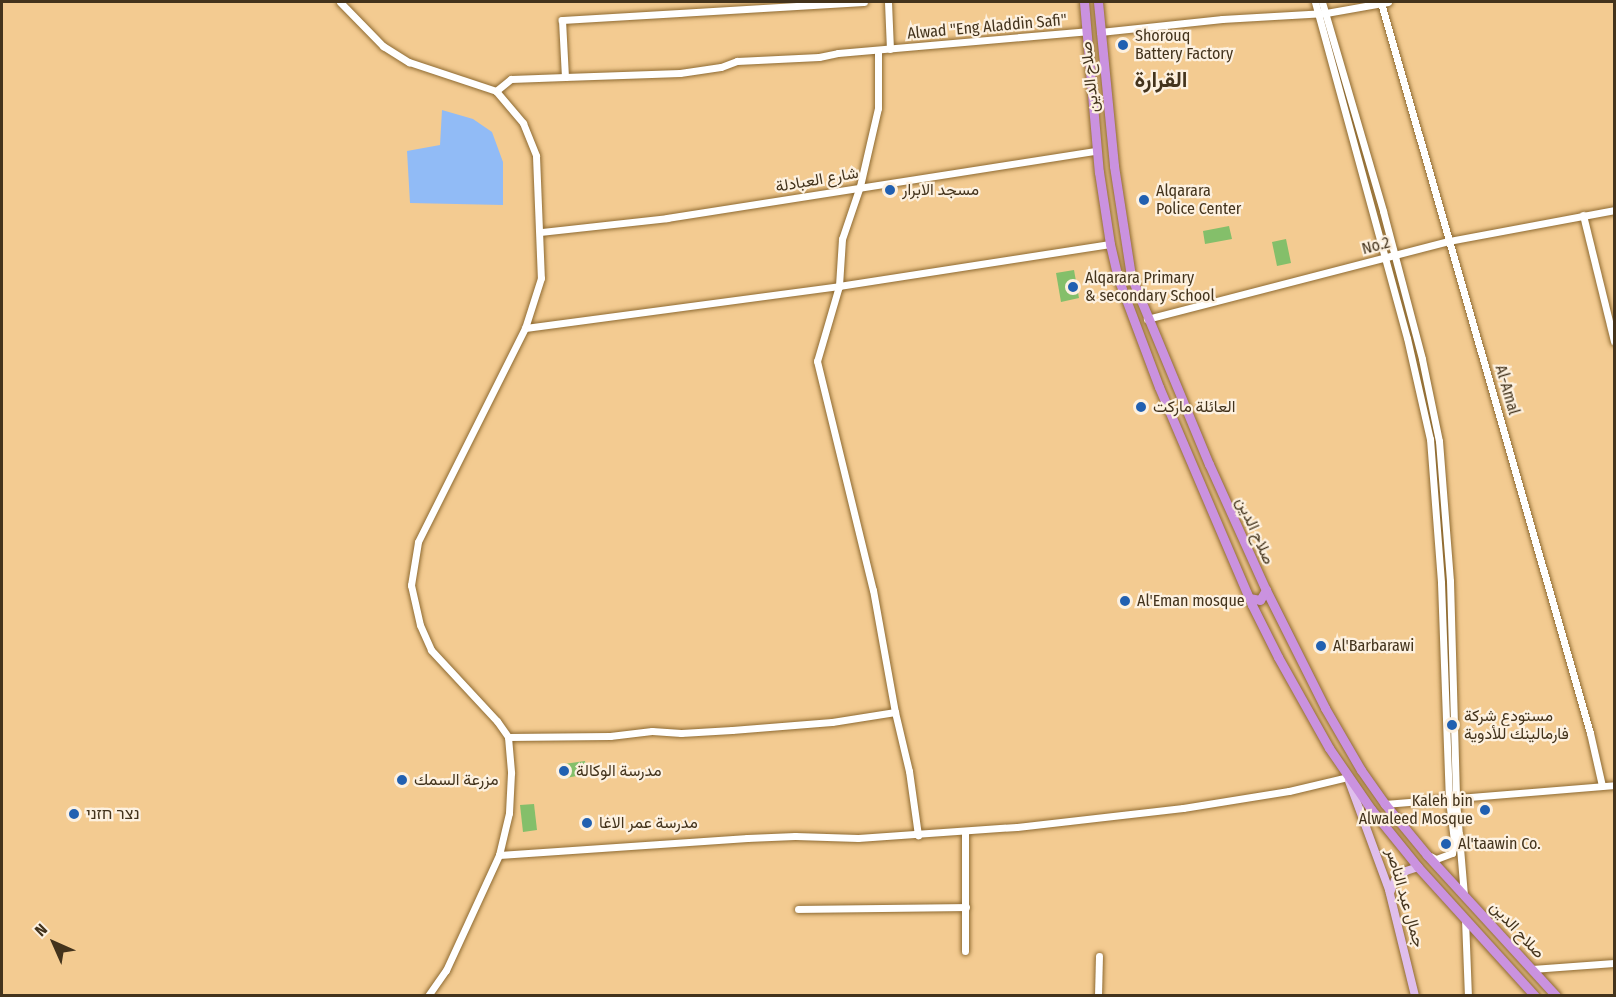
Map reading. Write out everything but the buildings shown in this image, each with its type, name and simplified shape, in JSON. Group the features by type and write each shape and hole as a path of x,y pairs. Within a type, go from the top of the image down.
{"highway":[{"name":"صلاح الدين","path":"1084,2 1097,152 1110,244 1118,278 1159,387 1249,598 1278,657 1347,777 1418,867 1534,996"},
{"name":"صلاح الدين","path":"1098,2 1122,235 1131,276 1147,319 1266,590 1325,708 1384,804 1427,855 1556,996"},
{"path":"1093,93 1098,89 1107,93"},
{"path":"1095,126 1104,130 1109,124"},
{"path":"1249,598 1260,600 1266,590"}],"main road":[{"name":"جمال عبد الناصر","path":"1347,777 1390,894 1415,996"},
{"path":"1390,894 1395,880 1406,871 1418,867"}],"street":[{"path":"340,2 383,46 409,62 496,91 523,123 536,156 541,232 541,278 525,328 418,542 411,585 420,625 431,650 497,721 507,737 510,804 499,855 446,970 428,996"},
{"path":"565,77 562,20 864,2"},
{"path":"888,2 890,49"},
{"path":"1315,2 1322,13 1395,255 1422,359 1441,460 1450,581 1454,841 1452,853 1436,859 1427,855"},
{"path":"1322,2 1322,13 1418,380 1430,440 1441,583 1453,800 1464,895"},
{"path":"1100,32 1322,13 1385,2"},
{"name":"Al-Amal","path":"1385,2 1449,241 1590,733 1602,786"},
{"name":"Alwad \"Eng Aladdin Safi\"","path":"496,91 511,79 680,73 720,67 737,61 810,58 1087,31"},
{"path":"878,50 878,108 860,186 842,239 839,286 817,361 873,590 895,712 909,771 918,835"},
{"name":"شارع العبادلة","path":"541,232 686,216 860,186 1097,152"},
{"name":"No.2","path":"1147,319 1449,241 1614,210"},
{"path":"1582,215 1614,341"},
{"path":"525,328 839,286 1110,244"},
{"path":"507,737 701,732 832,722 895,712"},
{"path":"499,855 795,836 858,838 965,832 1184,808 1288,791 1347,777"},
{"path":"1384,804 1614,785"},
{"path":"965,832 965,951"},
{"path":"798,909 966,907"},
{"path":"1465,919 1468,996"},
{"path":"1098,996 1099,956"},
{"path":"1532,969 1614,963"}],"green space":[{"path":"1229,226 1232,239 1205,244 1203,231"},
{"path":"1286,239 1291,263 1277,266 1272,242"},
{"path":"1074,270 1079,298 1061,302 1056,273"},
{"path":"585,761 587,774 566,778 564,764"},
{"path":"534,804 537,830 523,832 520,805"}],"water":[{"path":"442,110 473,119 492,132 503,162 503,205 410,203 407,151 440,145"}],"place":[{"name":"Shorouq Battery Factory","path":"1123,45"},
{"name":"مسجد الابرار","path":"890,190"},
{"name":"Alqarara Police Center","path":"1144,200"},
{"name":"Alqarara Primary & secondary School","path":"1073,287"},
{"name":"العائلة ماركت","path":"1141,407"},
{"name":"Al'Eman mosque","path":"1125,601"},
{"name":"Al'Barbarawi","path":"1321,646"},
{"name":"مستودع شركة فارمالينك للأدوية","path":"1452,725"},
{"name":"مدرسة الوكالة","path":"564,771"},
{"name":"مزرعة السمك","path":"402,780"},
{"name":"Kaleh bin Alwaleed Mosque","path":"1485,810"},
{"name":"נצר חזני","path":"74,814"},
{"name":"مدرسة عمر الاغا","path":"587,823"},
{"name":"Al'taawin Co.","path":"1446,844"}],"district":[{"name":"القرارة","path":"1161,80"}]}
